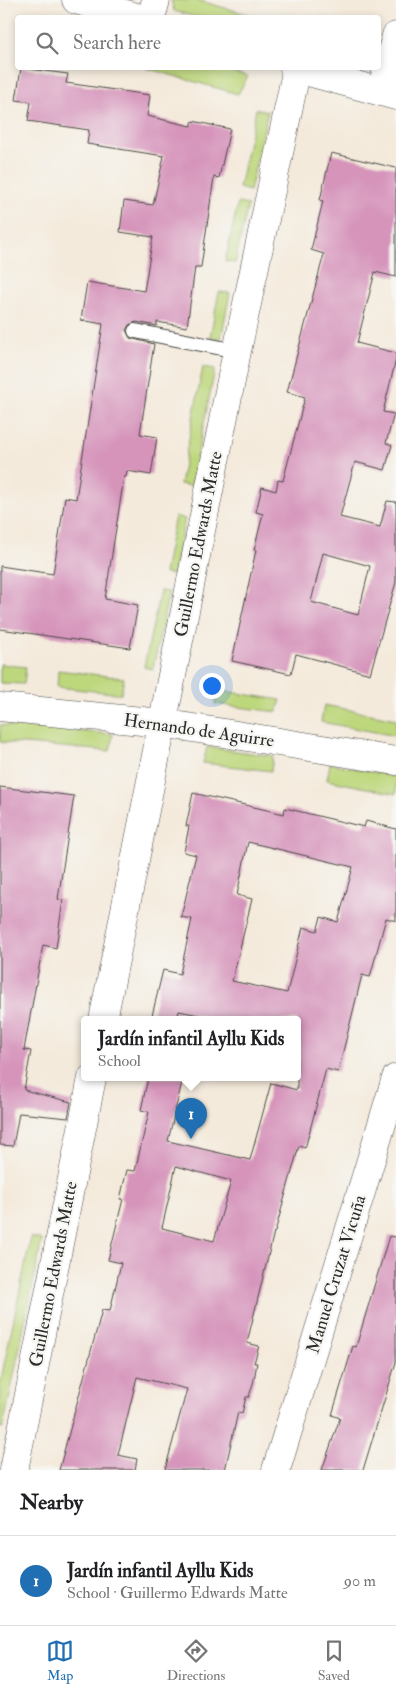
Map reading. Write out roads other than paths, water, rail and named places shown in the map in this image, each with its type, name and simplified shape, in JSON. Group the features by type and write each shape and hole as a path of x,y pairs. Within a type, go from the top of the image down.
{"street":[{"path":"76,0 129,15"},
{"path":"151,15 156,0"},
{"path":"303,70 389,94 396,36"},
{"name":"Guillermo Edwards Matte","path":"104,1016 237,351 296,70"},
{"name":"Hernando de Aguirre","path":"0,707 162,723 396,762"},
{"name":"Manuel Cruzat Vicuña","path":"276,1470 396,1078"},
{"name":"Guillermo Edwards Matte","path":"10,1466 91,1081"}],"lane":[{"path":"136,331 237,351"}],"place":[{"name":"Jardín infantil Ayllu Kids","path":"191,1139"}]}
